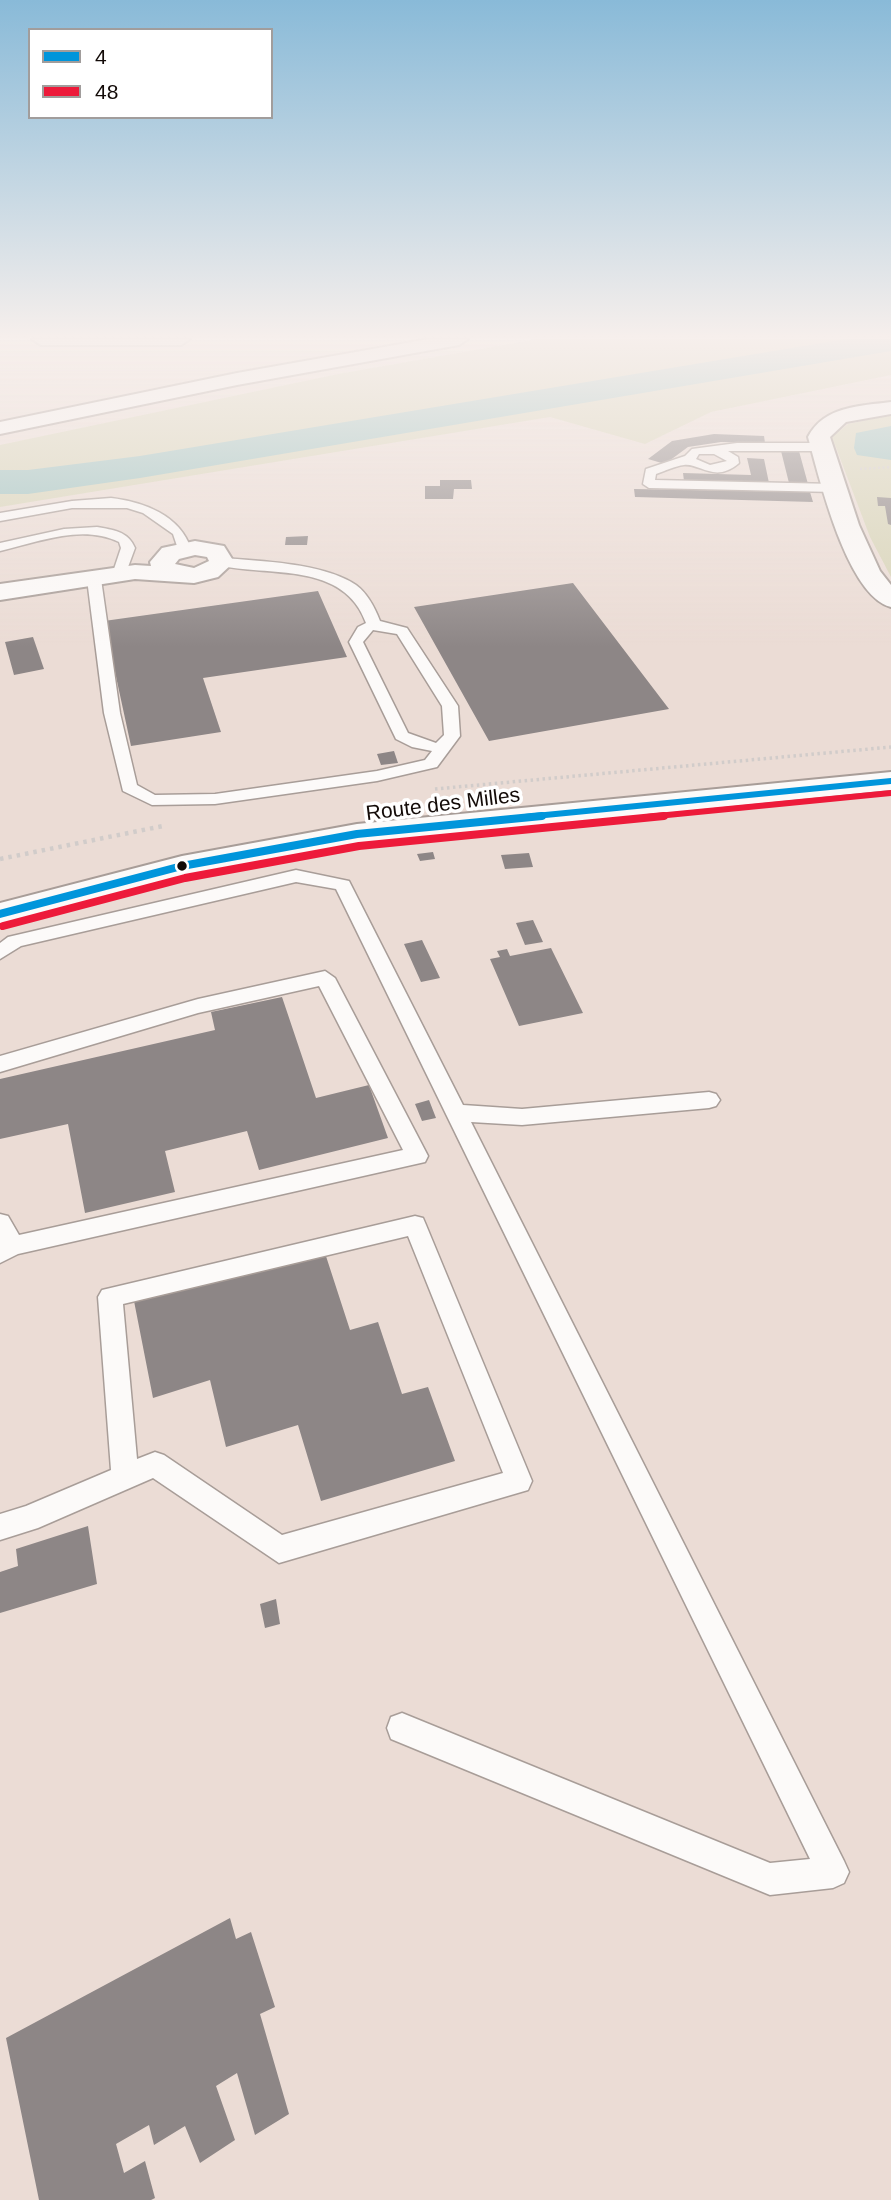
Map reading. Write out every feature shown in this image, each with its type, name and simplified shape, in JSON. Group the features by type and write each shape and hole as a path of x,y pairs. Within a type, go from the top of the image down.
{"main road":[{"path":"819,442 852,538 879,586 891,599"},
{"path":"0,592 127,574 188,576 207,573 222,562 215,551 175,553 127,574"},
{"path":"175,553 164,568 175,575 188,576"},
{"name":"Route des Milles","path":"0,887 153,848 336,818 532,794 891,762"},
{"name":"Route des Milles","path":"0,914 182,866 357,834 891,781"}],"lane":[{"path":"821,447 737,446 696,451 689,459 650,472 649,484 835,488"},
{"path":"689,459 696,465 709,468 733,463 732,457 715,450"},
{"path":"0,517 79,505 131,504 151,512 167,527 179,532 175,553"},
{"path":"0,547 80,532 109,533 125,540 128,548 127,574"},
{"path":"222,562 270,566 346,585 363,599 374,624"},
{"path":"94,579 112,713 129,788 152,800 215,799 377,776 432,764 439,756 440,748 452,736 450,706 402,631 374,624 364,628 356,642 401,736 418,744 440,748"},
{"path":"0,953 15,941 296,876 343,885 833,1872 770,1879 402,1728"},
{"path":"0,1064 198,1006 325,978 417,1156 6,1250 0,1223"},
{"path":"456,1113 522,1118 709,1100"},
{"path":"0,1527 28,1520 155,1464 279,1549 519,1480 415,1226 110,1297 125,1477"}],"path":[{"path":"430,790 891,747"},
{"path":"0,859 73,842 174,824"}],"shaded area":[{"path":"16,442 399,442 0,507 0,445"},
{"path":"834,442 891,442 891,577 870,537"}],"water":[{"path":"855,442 891,442 891,460 857,455"}],"building":[{"path":"671,442 765,442 765,443 721,442 688,447 665,464 648,459"},
{"path":"781,451 799,451 808,484 789,483"},
{"path":"747,458 764,459 769,483 684,481 683,473 751,475"},
{"path":"440,480 471,480 472,489 454,489 453,499 425,499 425,486 440,486"},
{"path":"634,489 810,492 813,502 635,497"},
{"path":"877,497 891,498 891,525 888,524 885,506 878,506"},
{"path":"308,536 307,545 285,545 286,537"},
{"path":"573,583 669,709 489,741 414,607"},
{"path":"318,591 347,657 203,678 221,732 131,746 104,621"},
{"path":"33,637 44,669 14,675 5,642"},
{"path":"394,751 398,763 381,765 377,754"},
{"path":"433,852 435,859 420,861 417,854"},
{"path":"529,853 533,867 505,869 501,855"},
{"path":"533,920 543,942 525,945 516,923"},
{"path":"422,940 440,978 421,982 404,944"},
{"path":"551,948 583,1013 519,1026 490,959 500,957 497,951 507,949 510,956"},
{"path":"282,997 316,1098 369,1085 388,1138 259,1170 247,1131 165,1151 175,1192 85,1213 68,1124 0,1139 0,1079 215,1030 211,1012"},
{"path":"429,1100 436,1118 422,1121 415,1104"},
{"path":"324,1250 350,1330 378,1322 402,1394 428,1387 455,1461 321,1501 298,1425 226,1447 210,1380 153,1398 134,1301"},
{"path":"88,1526 97,1584 0,1613 0,1572 18,1566 16,1549"},
{"path":"276,1599 280,1624 265,1628 260,1604"},
{"path":"230,1918 236,1939 251,1932 275,2007 260,2014 289,2114 255,2135 237,2073 216,2086 235,2140 200,2163 185,2126 154,2145 149,2125 116,2144 124,2173 145,2161 155,2198 39,2200 6,2038"}],"waterway":[{"path":"0,482 28,482 140,467 291,442"}],"transit line":[{"name":"4","path":"0,914 182,866 357,834 891,781"},
{"name":"48","path":"3,926 185,878 359,846 891,793"}]}
